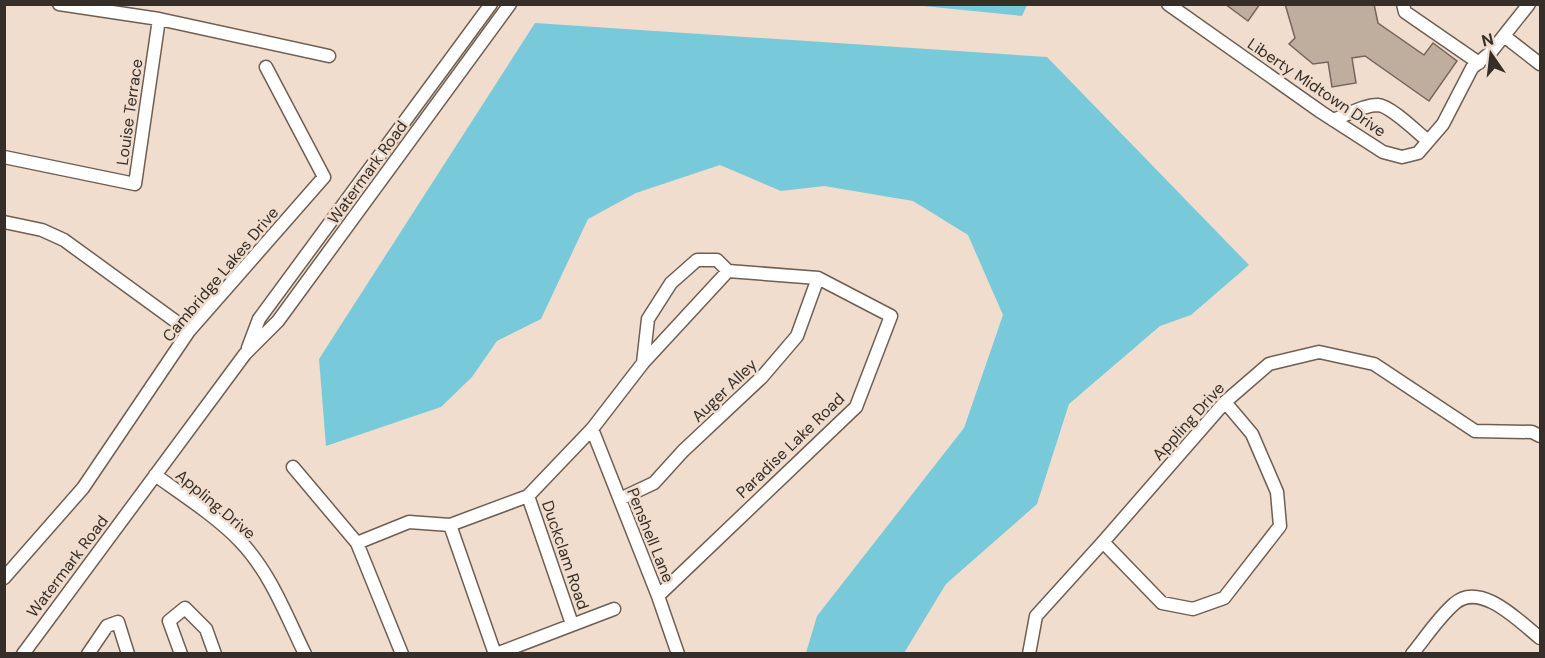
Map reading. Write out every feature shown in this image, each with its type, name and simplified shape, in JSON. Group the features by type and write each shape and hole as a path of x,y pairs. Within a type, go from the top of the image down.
{"street":[{"path":"59,4 159,19 329,57"},
{"name":"Watermark Road","path":"245,354 259,320 490,4"},
{"name":"Watermark Road","path":"23,654 245,354 278,321 510,4"},
{"name":"Liberty Midtown Drive","path":"1168,4 1334,120 1383,152 1402,157 1419,153 1443,124 1472,68 1491,52 1528,5"},
{"path":"1403,4 1405,12 1479,63"},
{"name":"Louise Terrace","path":"4,157 135,184 159,19"},
{"path":"1504,36 1540,64"},
{"name":"Cambridge Lakes Drive","path":"4,578 83,488 189,331 324,177 266,68"},
{"path":"1334,120 1362,108 1379,105 1388,108 1428,141"},
{"path":"4,222 42,230 64,240 189,331"},
{"name":"Paradise Lake Road","path":"643,363 648,319 671,283 697,260 717,260 728,271 818,278 891,316 856,407 658,596"},
{"path":"357,543 409,522 450,525 528,496 592,429 643,363 728,271"},
{"name":"Auger Alley","path":"620,500 654,483 683,451 762,377 797,336 818,278"},
{"name":"Appling Drive","path":"1029,654 1036,616 1225,402 1269,364 1319,352 1374,364 1475,431 1532,432 1540,436"},
{"path":"1103,542 1162,603 1193,609 1224,598 1280,526 1277,492 1252,434 1225,402"},
{"name":"Penshell Lane","path":"592,429 658,596 678,654"},
{"path":"293,467 357,543 402,654"},
{"name":"Appling Drive","path":"156,475 240,541 270,582 304,654"},
{"name":"Duckclam Road","path":"528,496 572,624"},
{"path":"450,525 495,654 614,609"},
{"path":"1412,654 1455,602 1469,596 1483,597 1498,604 1540,638"},
{"path":"181,654 169,621 185,608 206,629 215,654"},
{"path":"88,654 107,626 118,622 128,654"}],"water":[{"path":"1027,4 1022,16 913,5"},
{"path":"535,23 1047,57 1249,265 1191,315 1160,326 1069,404 1037,504 946,584 904,653 806,653 817,616 964,428 1003,315 968,235 913,201 824,186 781,191 720,165 636,193 588,219 541,319 497,341 472,377 441,407 326,446 319,359"}],"building":[{"path":"1225,4 1260,4 1248,21"},
{"path":"1285,4 1374,4 1378,23 1424,55 1433,43 1457,61 1429,101 1365,56 1352,58 1356,83 1332,87 1328,62 1313,64 1289,44 1295,38"}]}
